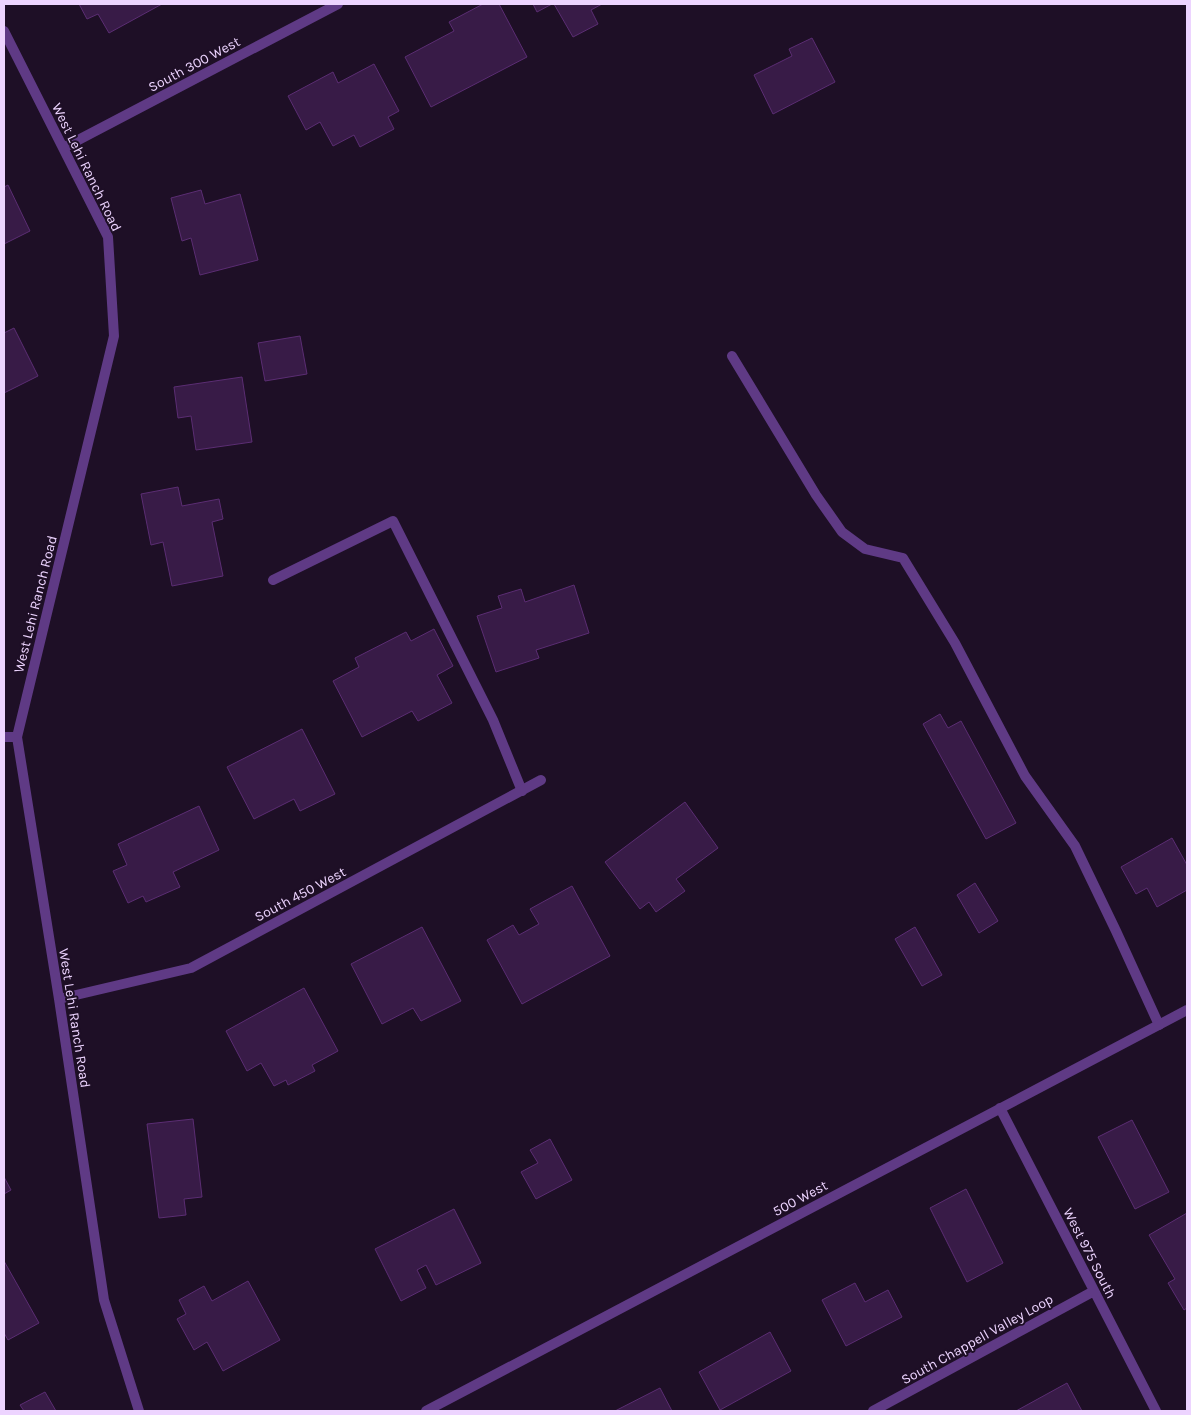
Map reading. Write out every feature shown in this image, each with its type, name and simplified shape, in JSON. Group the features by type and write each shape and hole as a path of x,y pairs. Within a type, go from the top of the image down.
{"street":[{"name":"South 300 West","path":"63,148 338,4"},
{"name":"West Lehi Ranch Road","path":"4,31 108,237 114,336 17,737 104,1300 139,1411"},
{"path":"732,356 816,495 842,532 865,549 903,558 955,643 1025,776 1074,846 1159,1025"},
{"path":"273,580 393,521 493,720 522,791"},
{"path":"4,737 17,737"},
{"name":"South 450 West","path":"59,999 121,986 191,968 541,780"},
{"name":"500 West","path":"426,1411 1187,1010"},
{"name":"West 975 South","path":"1000,1108 1156,1411"},
{"name":"South Chappell Valley Loop","path":"873,1411 1094,1291"}],"building":[{"path":"79,4 162,4 109,33 98,14 87,19"},
{"path":"483,4 499,4 527,57 431,107 405,57 454,31 449,22"},
{"path":"533,4 552,4 537,12"},
{"path":"554,4 602,4 591,10 598,24 573,37"},
{"path":"812,38 835,82 773,114 754,75 792,56 789,49"},
{"path":"374,64 399,111 388,117 394,129 360,147 354,135 333,146 320,122 306,130 288,96 333,72 338,83"},
{"path":"8,185 30,231 4,244 4,187"},
{"path":"201,190 205,204 240,194 258,260 200,275 191,238 182,241 171,198"},
{"path":"14,328 38,376 4,393 4,333"},
{"path":"300,336 307,374 265,381 258,343"},
{"path":"242,377 252,442 196,450 191,416 178,418 174,387"},
{"path":"178,487 182,506 219,499 223,519 212,522 223,576 172,586 163,542 151,545 141,494"},
{"path":"574,585 589,633 536,650 539,658 496,672 477,616 502,608 498,596 521,589 525,602"},
{"path":"434,629 453,666 437,675 452,703 418,721 412,711 362,737 333,681 359,667 355,658 406,632 411,641"},
{"path":"940,714 948,728 961,721 1016,823 986,839 923,724"},
{"path":"302,729 335,794 300,811 294,799 254,819 227,767"},
{"path":"685,802 718,848 676,879 685,891 656,912 649,902 640,909 605,862"},
{"path":"199,806 219,850 173,872 180,887 146,902 143,896 128,903 113,871 127,865 118,844"},
{"path":"1172,838 1187,865 1187,890 1157,907 1147,888 1136,894 1121,867"},
{"path":"975,883 998,921 979,933 957,895"},
{"path":"572,886 610,956 522,1004 487,940 513,925 519,935 539,924 530,909"},
{"path":"422,927 461,1001 421,1021 413,1008 382,1024 351,964"},
{"path":"915,927 942,975 922,986 895,939"},
{"path":"304,988 338,1051 312,1065 315,1071 288,1085 286,1080 274,1086 261,1063 247,1071 226,1031"},
{"path":"193,1119 202,1197 184,1199 186,1215 159,1218 147,1124"},
{"path":"1132,1120 1169,1192 1135,1209 1098,1137"},
{"path":"550,1139 572,1180 536,1199 521,1172 538,1163 530,1150"},
{"path":"4,1177 11,1190 4,1194"},
{"path":"966,1189 1003,1263 967,1282 930,1208"},
{"path":"454,1209 481,1263 436,1285 426,1265 417,1270 426,1288 401,1301 375,1249"},
{"path":"1187,1213 1187,1308 1184,1310 1168,1283 1175,1279 1149,1235"},
{"path":"4,1261 39,1323 8,1340 4,1333"},
{"path":"248,1281 280,1340 223,1371 207,1342 194,1350 177,1319 186,1314 179,1300 204,1286 212,1301"},
{"path":"855,1283 865,1302 888,1290 902,1317 846,1346 822,1300"},
{"path":"770,1332 791,1371 720,1410 699,1372"},
{"path":"1067,1383 1082,1411 1016,1411"},
{"path":"660,1388 672,1411 615,1411"},
{"path":"45,1392 56,1411 24,1411 20,1405"}]}
